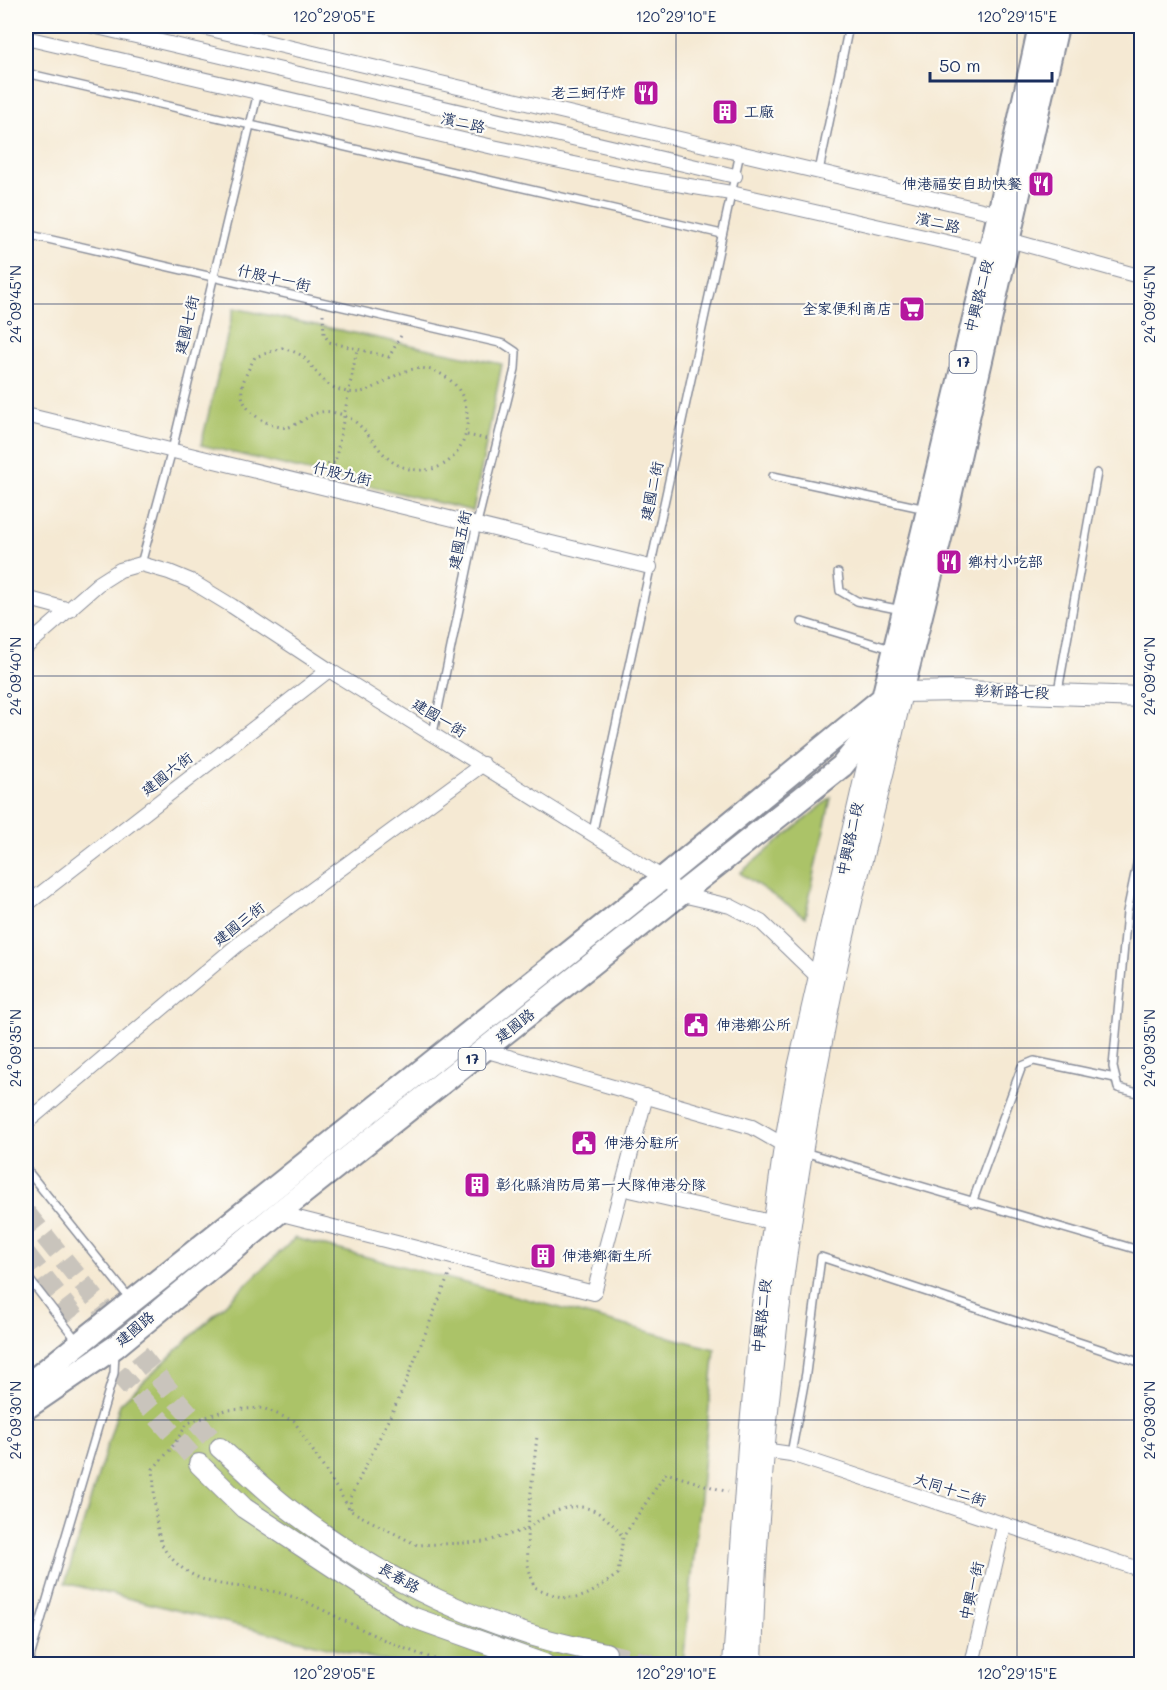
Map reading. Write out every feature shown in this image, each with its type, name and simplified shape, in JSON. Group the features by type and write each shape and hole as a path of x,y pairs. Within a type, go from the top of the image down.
{"main road":[{"name":"中興路二段","path":"892,695 894,650 903,610 937,511 990,252 1040,26"},
{"name":"中興路二段","path":"826,981 937,511 1009,240 1057,26"},
{"name":"彰新路七段","path":"892,695 1057,694 1142,697"},
{"name":"建國路","path":"26,1408 110,1346 278,1214 842,766 877,723 892,695"},
{"name":"建國路","path":"26,1386 86,1344 892,695"},
{"name":"中興路二段","path":"742,1662 757,1449 772,1357 782,1225 793,1149 877,723"},
{"name":"長春路","path":"220,1448 288,1508 341,1545 449,1607 571,1647 606,1653"},
{"name":"中興路二段","path":"742,1662 744,1497 757,1449"},
{"name":"長春路","path":"199,1464 244,1508 406,1615 544,1665"}],"street":[{"path":"93,26 735,176"},
{"name":"濱二路","path":"198,26 999,214"},
{"name":"濱二路","path":"26,38 568,163 731,194 990,252"},
{"path":"999,214 1009,240"},
{"path":"990,252 1009,240 1142,277"},
{"name":"什股九街","path":"26,415 477,523 650,567"},
{"path":"26,647 98,584 120,570 141,564"},
{"name":"建國一街","path":"141,564 191,580 329,670 483,764 591,836 663,878 682,895 730,906 761,922 826,981"},
{"path":"26,598 70,610"},
{"name":"建國六街","path":"26,905 329,670"},
{"name":"建國三街","path":"26,1123 241,942 483,764"},
{"path":"484,1050 752,1127 793,1149"},
{"path":"278,1214 594,1293 646,1096"},
{"path":"621,1188 782,1225"},
{"name":"大同十二街","path":"757,1449 791,1454 1142,1570"},
{"name":"中興一街","path":"972,1665 1004,1526"}],"lane":[{"path":"819,171 849,26"},
{"path":"26,73 722,234"},
{"name":"建國七街","path":"141,564 258,92"},
{"name":"建國二街","path":"591,836 740,153"},
{"name":"什股十一街","path":"26,234 504,344 516,352"},
{"name":"建國五街","path":"432,734 477,523 515,369 516,352"},
{"path":"1057,694 1097,472"},
{"path":"773,476 937,511"},
{"path":"838,573 840,591 857,601 903,610"},
{"path":"802,622 894,650"},
{"path":"1142,840 1127,912 1113,1067 1118,1088 1142,1094"},
{"path":"972,1203 1022,1066 1034,1061 1115,1078"},
{"path":"793,1149 1142,1251"},
{"path":"26,1168 130,1307"},
{"path":"791,1454 806,1373 821,1257 1142,1363"},
{"path":"26,1275 86,1344"},
{"path":"28,1665 114,1373 110,1346 124,1324"},
{"path":"742,1662 782,1665"}],"path":[{"path":"322,303 324,334 329,342 388,357 408,322"},
{"path":"282,348 302,356 330,388 349,392 358,393 402,371 422,368 442,374 456,385 468,411 467,435 457,454 439,467 422,470 404,467 385,459 365,428 345,415 329,411 314,412 288,427 268,424 248,411 242,401 242,380 255,357 282,348"},
{"path":"335,463 357,349"},
{"path":"467,435 497,441"},
{"path":"351,1511 350,1498 400,1396 456,1260"},
{"path":"452,1665 404,1650 280,1593 227,1587 200,1579 183,1569 166,1552 159,1531 153,1469 170,1450 188,1423 226,1410 263,1408 294,1420 351,1511 417,1545 485,1542 527,1529 544,1516 566,1507 587,1506 611,1520 623,1537"},
{"path":"537,1436 527,1529 528,1565 534,1587 559,1598 585,1598 618,1574 623,1537 666,1473 744,1497"}],"green space":[{"path":"234,308 502,364 473,511 201,445"},
{"path":"831,798 805,917 740,873"},
{"path":"295,1238 715,1349 683,1664 397,1664 65,1583 120,1404"}],"tunnel":[{"path":"26,1213 176,1399 220,1448"},
{"path":"26,1254 113,1367 199,1464"},
{"path":"606,1653 651,1664"}],"place":[{"name":"老三蚵仔炸","path":"646,93"},
{"name":"工廠","path":"725,112"},
{"name":"伸港福安自助快餐","path":"1041,184"},
{"name":"全家便利商店","path":"912,309"},
{"name":"鄉村小吃部","path":"949,562"},
{"name":"伸港鄉公所","path":"696,1025"},
{"name":"伸港分駐所","path":"584,1143"},
{"name":"彰化縣消防局第一大隊伸港分隊","path":"477,1185"},
{"name":"伸港鄉衛生所","path":"543,1256"}]}
